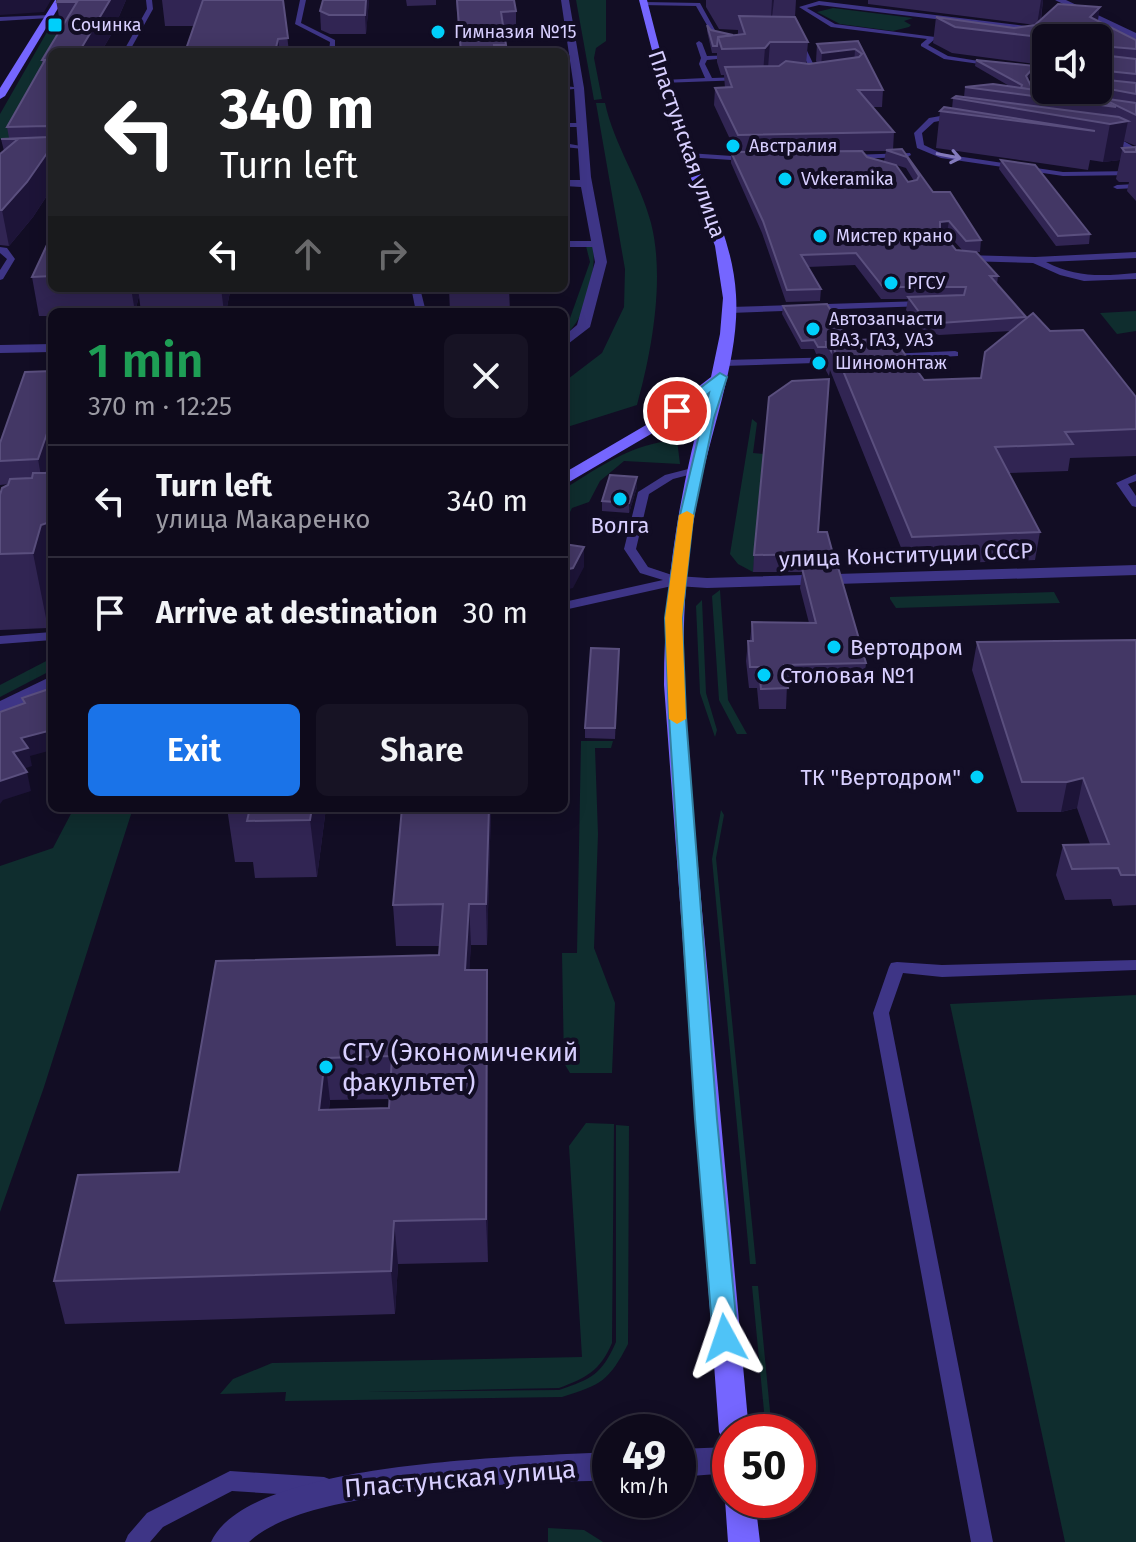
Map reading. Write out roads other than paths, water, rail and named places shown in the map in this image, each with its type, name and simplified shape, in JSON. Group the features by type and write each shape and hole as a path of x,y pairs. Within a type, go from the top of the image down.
{"main road":[{"path":"0,96 59,0"},
{"name":"Пластунская улица","path":"643,2 663,82 688,155 717,225 728,281 730,310 722,370 696,470 677,581 674,618 678,733 707,1135 732,1414"},
{"path":"568,478 663,421 722,370"},
{"path":"0,715 48,699"},
{"path":"742,1518 744,1542"}],"street":[{"path":"565,0 579,88 586,184 601,262 583,327 568,339"},
{"path":"1059,0 1069,9 1136,37"},
{"path":"568,183 586,184"},
{"path":"0,349 48,348"},
{"name":"улица Конституции СССР","path":"677,581 707,583 1136,570"},
{"path":"0,708 48,684"},
{"name":"Пластунская улица","path":"227,1542 249,1521 277,1508 340,1488 500,1472 592,1467"}],"lane":[{"path":"128,48 150,9 149,0"},
{"path":"303,0 298,24 333,41 332,48"},
{"path":"839,0 802,7 833,26 947,40"},
{"path":"643,2 698,4 714,33 736,40 739,57 704,58"},
{"path":"819,3 1032,29"},
{"path":"0,19 49,16"},
{"path":"790,37 800,39 816,73 796,75 825,74"},
{"path":"931,38 923,45 946,58 1003,65"},
{"path":"699,43 704,58 702,64 709,80"},
{"path":"663,82 752,79"},
{"path":"568,87 579,88"},
{"path":"918,136 928,124 945,116 974,115"},
{"path":"928,124 956,128"},
{"path":"568,125 582,125"},
{"path":"1101,133 1136,151"},
{"path":"918,136 931,138"},
{"path":"918,136 920,146 941,156 1075,175 1136,173"},
{"path":"568,145 583,147"},
{"path":"1115,150 1136,162"},
{"path":"688,155 760,160"},
{"path":"836,158 907,155"},
{"path":"866,157 870,163 885,167"},
{"path":"1089,164 1103,167 1136,162"},
{"path":"1117,187 1136,186"},
{"path":"568,244 598,244"},
{"path":"952,248 960,258 1035,260 1136,255"},
{"path":"0,250 4,250 11,259 0,277"},
{"path":"1035,260 1064,276 1079,279 1136,276"},
{"path":"730,310 929,304"},
{"path":"875,358 955,354"},
{"path":"722,370 860,359"},
{"path":"677,581 644,570 630,549 644,492 669,477 696,470"},
{"path":"1136,477 1122,483 1136,504"},
{"path":"568,605 677,581"},
{"path":"0,640 48,639"},
{"path":"982,1542 881,1013 897,967 942,971 1136,965"},
{"path":"136,1542 155,1520 230,1481 340,1488"}],"place":[{"name":"Сочинка","path":"55,25"},
{"name":"Гимназия №15","path":"438,32"},
{"name":"Австралия","path":"733,146"},
{"name":"Vvkeramika","path":"785,179"},
{"name":"Мистер крано","path":"820,236"},
{"name":"РГСУ","path":"891,283"},
{"name":"Автозапчасти ВАЗ, ГАЗ, УАЗ","path":"813,329"},
{"name":"Шиномонтаж","path":"819,363"},
{"name":"Волга","path":"620,499"},
{"name":"Вертодром","path":"834,647"},
{"name":"Столовая №1","path":"764,675"},
{"name":"ТК \"Вертодром\"","path":"977,777"},
{"name":"СГУ (Экономичекий факультет)","path":"326,1067"}]}
